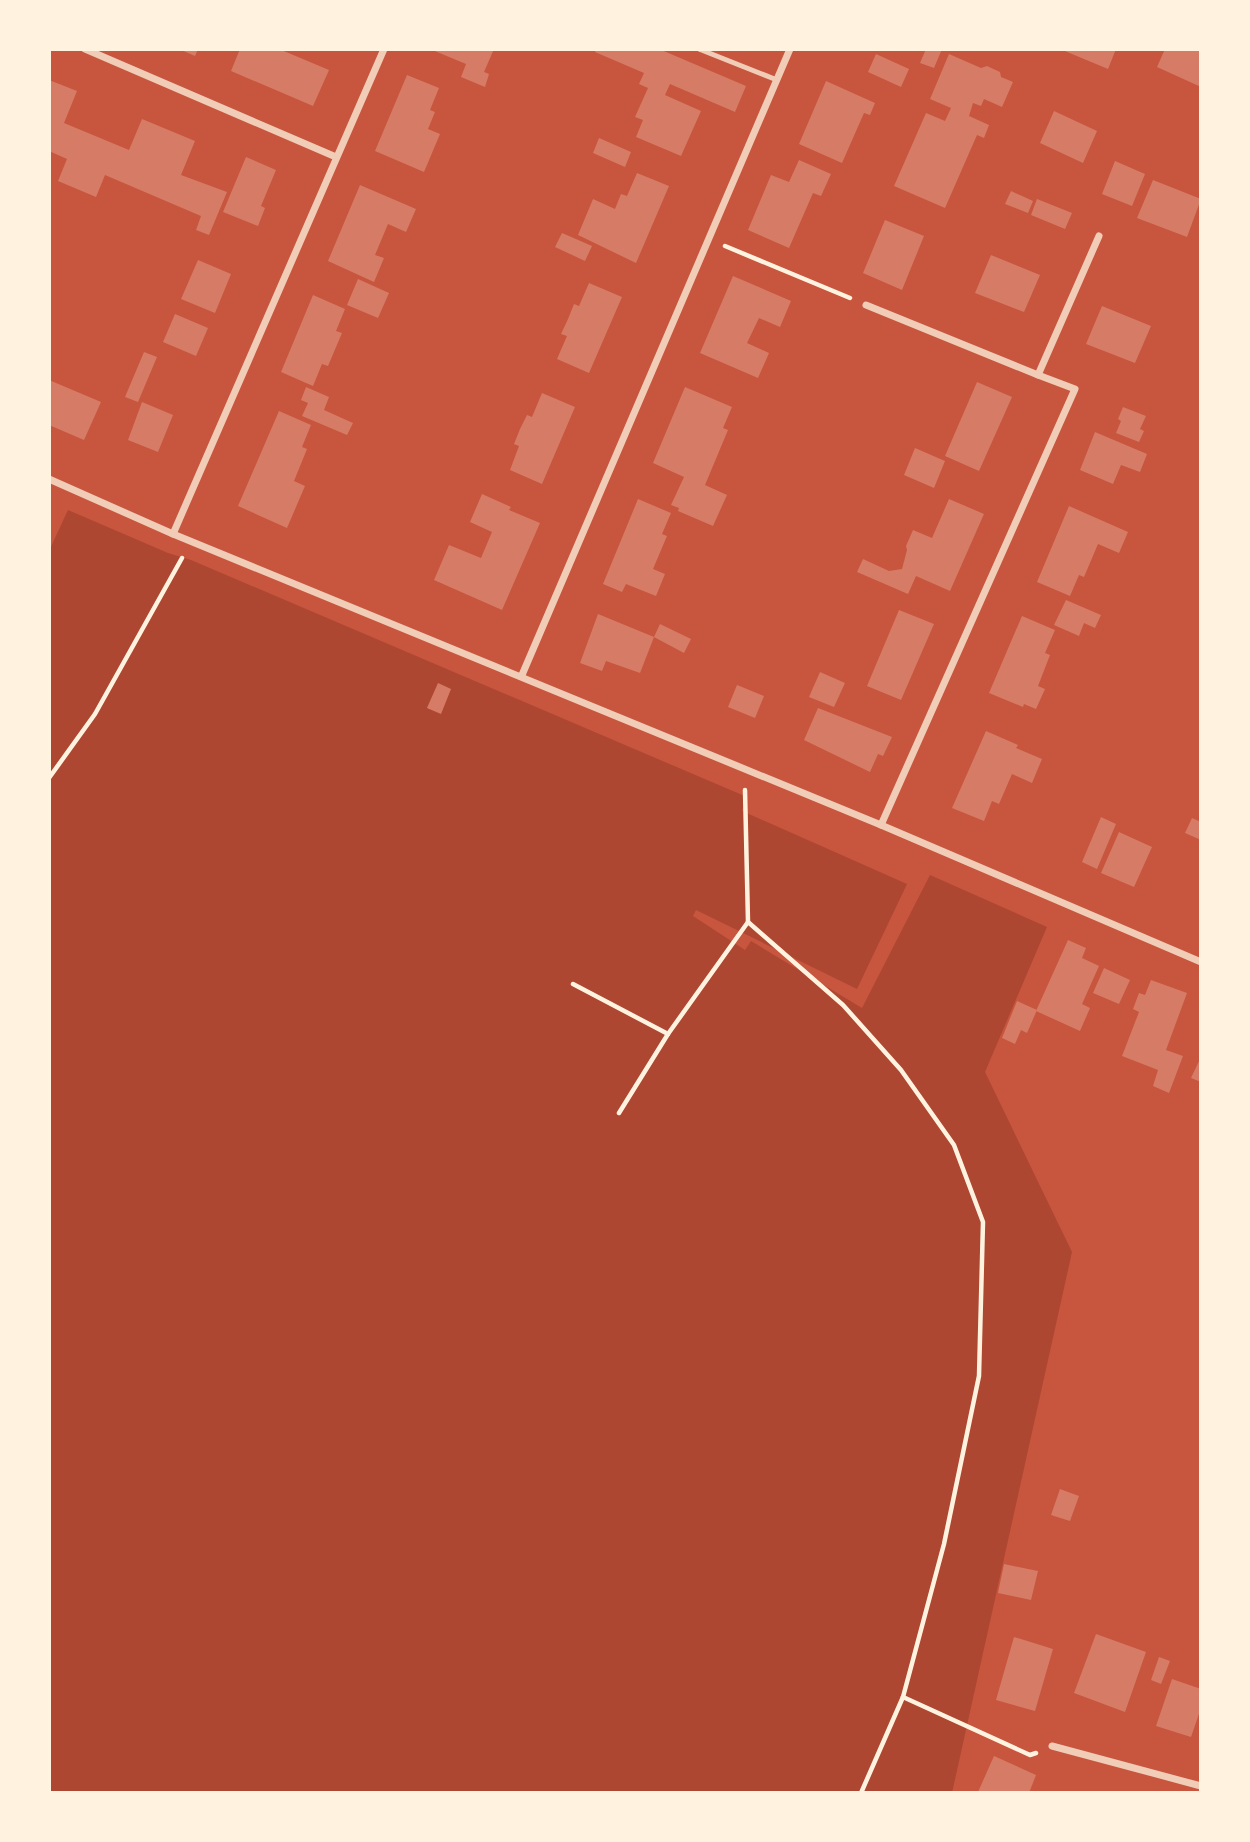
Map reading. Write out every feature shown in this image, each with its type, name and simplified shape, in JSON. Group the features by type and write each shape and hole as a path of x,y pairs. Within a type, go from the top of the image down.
{"street":[{"path":"85,49 336,157"},
{"path":"173,534 384,49"},
{"path":"522,675 790,49"},
{"path":"1038,375 1099,236"},
{"path":"866,305 1075,389 881,825"},
{"path":"49,479 173,534 522,675 1201,962"},
{"path":"1052,1746 1201,1786"}],"lane":[{"path":"699,49 777,80"}],"path":[{"path":"708,239 866,305"},
{"path":"49,778 95,714 192,541"},
{"path":"619,1113 668,1034 748,922 744,768"},
{"path":"748,922 843,1005 901,1070 954,1145 983,1223 979,1376 944,1544 903,1697 861,1793"},
{"path":"573,984 668,1034"},
{"path":"903,1697 1030,1755 1052,1746"}],"shaded area":[{"path":"68,510 747,797 742,811 907,884 857,989 696,910 693,916 745,950 751,941 862,1008 930,875 1047,927 985,1072 1072,1252 952,1793 49,1793 49,551"}],"building":[{"path":"179,49 198,49 195,56"},
{"path":"240,49 279,49 329,70 313,106 231,71"},
{"path":"430,49 494,49 484,72 489,74 485,87 461,77 466,64"},
{"path":"596,49 659,49 746,86 735,112 670,84 665,95 701,111 681,156 636,137 643,120 635,117 648,88 639,84 644,73 595,52"},
{"path":"926,49 942,49 934,68 920,63"},
{"path":"1060,49 1116,49 1108,69"},
{"path":"1165,49 1201,49 1201,87 1157,67"},
{"path":"876,54 909,69 901,87 868,72"},
{"path":"949,54 981,68 987,66 1013,82 1002,107 984,99 981,106 973,103 969,116 989,125 984,138 977,135 945,208 894,186 926,113 945,121 951,108 930,99"},
{"path":"407,75 439,88 430,110 435,112 428,129 440,134 424,172 375,151"},
{"path":"49,80 77,91 64,123 129,150 142,119 195,141 181,175 227,192 209,235 196,230 201,216 105,175 96,197 58,181 67,159 49,151"},
{"path":"826,81 875,103 870,115 864,113 842,163 799,144"},
{"path":"1054,111 1097,131 1083,163 1040,143"},
{"path":"599,138 631,152 625,167 593,153"},
{"path":"246,157 276,170 261,206 265,208 258,226 223,212"},
{"path":"799,160 831,174 821,196 813,193 789,248 748,230 771,175 789,182"},
{"path":"1115,161 1145,174 1132,206 1102,194"},
{"path":"637,173 669,186 636,263 578,235 593,199 615,209 621,194 627,196"},
{"path":"1153,180 1201,199 1187,237 1137,218"},
{"path":"360,185 416,209 406,232 388,224 375,255 384,258 374,282 328,261"},
{"path":"1011,191 1033,201 1028,213 1005,204"},
{"path":"1037,199 1072,213 1065,229 1031,215"},
{"path":"885,220 924,236 902,290 863,273"},
{"path":"562,233 592,246 585,261 555,247"},
{"path":"991,255 1040,275 1024,312 975,293"},
{"path":"198,260 231,274 215,313 181,299"},
{"path":"733,276 791,301 780,327 759,318 747,343 769,353 758,378 700,353"},
{"path":"358,279 389,293 378,318 347,305"},
{"path":"589,283 622,297 589,373 557,359 567,336 561,334 574,304 579,306"},
{"path":"313,295 345,309 336,331 342,333 328,366 322,364 313,386 281,372"},
{"path":"1102,306 1151,326 1135,363 1086,344"},
{"path":"175,314 208,328 196,356 163,342"},
{"path":"144,352 157,357 138,402 125,397"},
{"path":"49,380 101,402 84,440 49,425"},
{"path":"977,382 1012,397 979,471 945,456"},
{"path":"306,387 329,397 324,410 353,423 347,435 302,416 308,403 301,400"},
{"path":"685,387 732,407 723,428 728,430 705,485 727,495 713,526 678,511 679,508 671,505 684,477 653,463"},
{"path":"542,393 575,407 542,484 510,470 519,446 514,444 520,429 527,415 532,417"},
{"path":"142,402 173,415 158,452 128,440"},
{"path":"1123,407 1146,416 1140,429 1144,431 1139,442 1116,433"},
{"path":"279,411 311,425 302,447 307,449 294,481 305,486 287,528 238,506"},
{"path":"1095,432 1147,454 1140,472 1121,465 1113,484 1080,470"},
{"path":"915,448 945,461 934,488 904,475"},
{"path":"482,494 511,507 509,510 540,523 502,610 434,580 449,545 481,558 492,532 470,522"},
{"path":"638,499 671,513 662,534 667,536 653,569 665,574 656,596 626,584 622,592 603,584"},
{"path":"949,499 984,514 950,591 916,576 908,594 857,572 863,559 889,571 902,569 906,546 913,530 932,538"},
{"path":"1069,506 1128,532 1119,553 1098,544 1084,577 1079,575 1070,596 1037,582"},
{"path":"1066,600 1101,615 1095,628 1084,623 1079,636 1054,625"},
{"path":"899,610 934,624 901,700 867,686"},
{"path":"598,614 654,637 640,673 606,661 602,671 580,663"},
{"path":"1022,616 1055,630 1045,653 1050,655 1038,686 1045,689 1036,709 1024,704 1023,707 989,693"},
{"path":"660,624 691,639 684,653 654,637"},
{"path":"820,672 845,683 834,707 809,697"},
{"path":"438,683 451,689 441,714 427,708"},
{"path":"737,685 764,696 755,718 728,707"},
{"path":"818,708 892,737 883,756 878,754 870,772 804,740"},
{"path":"986,731 1042,759 1032,783 1012,774 999,804 992,801 984,821 952,808"},
{"path":"1101,817 1116,824 1097,869 1082,862"},
{"path":"1192,818 1201,822 1201,840 1185,833"},
{"path":"1119,832 1152,847 1134,887 1101,873"},
{"path":"1068,940 1086,948 1082,958 1099,966 1082,1004 1090,1008 1080,1031 1036,1011"},
{"path":"1104,968 1130,980 1119,1004 1093,993"},
{"path":"1151,980 1187,993 1166,1050 1183,1056 1169,1093 1153,1086 1158,1070 1122,1056 1139,1012 1133,1009 1139,993 1145,995"},
{"path":"1017,1001 1037,1010 1027,1033 1021,1030 1015,1044 1002,1038"},
{"path":"1201,1057 1201,1082 1191,1078"},
{"path":"1060,1489 1079,1496 1070,1521 1051,1515"},
{"path":"1004,1564 1038,1571 1031,1600 998,1593"},
{"path":"1096,1634 1146,1652 1125,1712 1074,1693"},
{"path":"1014,1637 1053,1649 1035,1711 996,1700"},
{"path":"1159,1657 1170,1661 1161,1684 1151,1680"},
{"path":"1172,1679 1201,1689 1201,1708 1191,1737 1156,1726"},
{"path":"994,1756 1036,1775 1029,1793 978,1792"}]}
